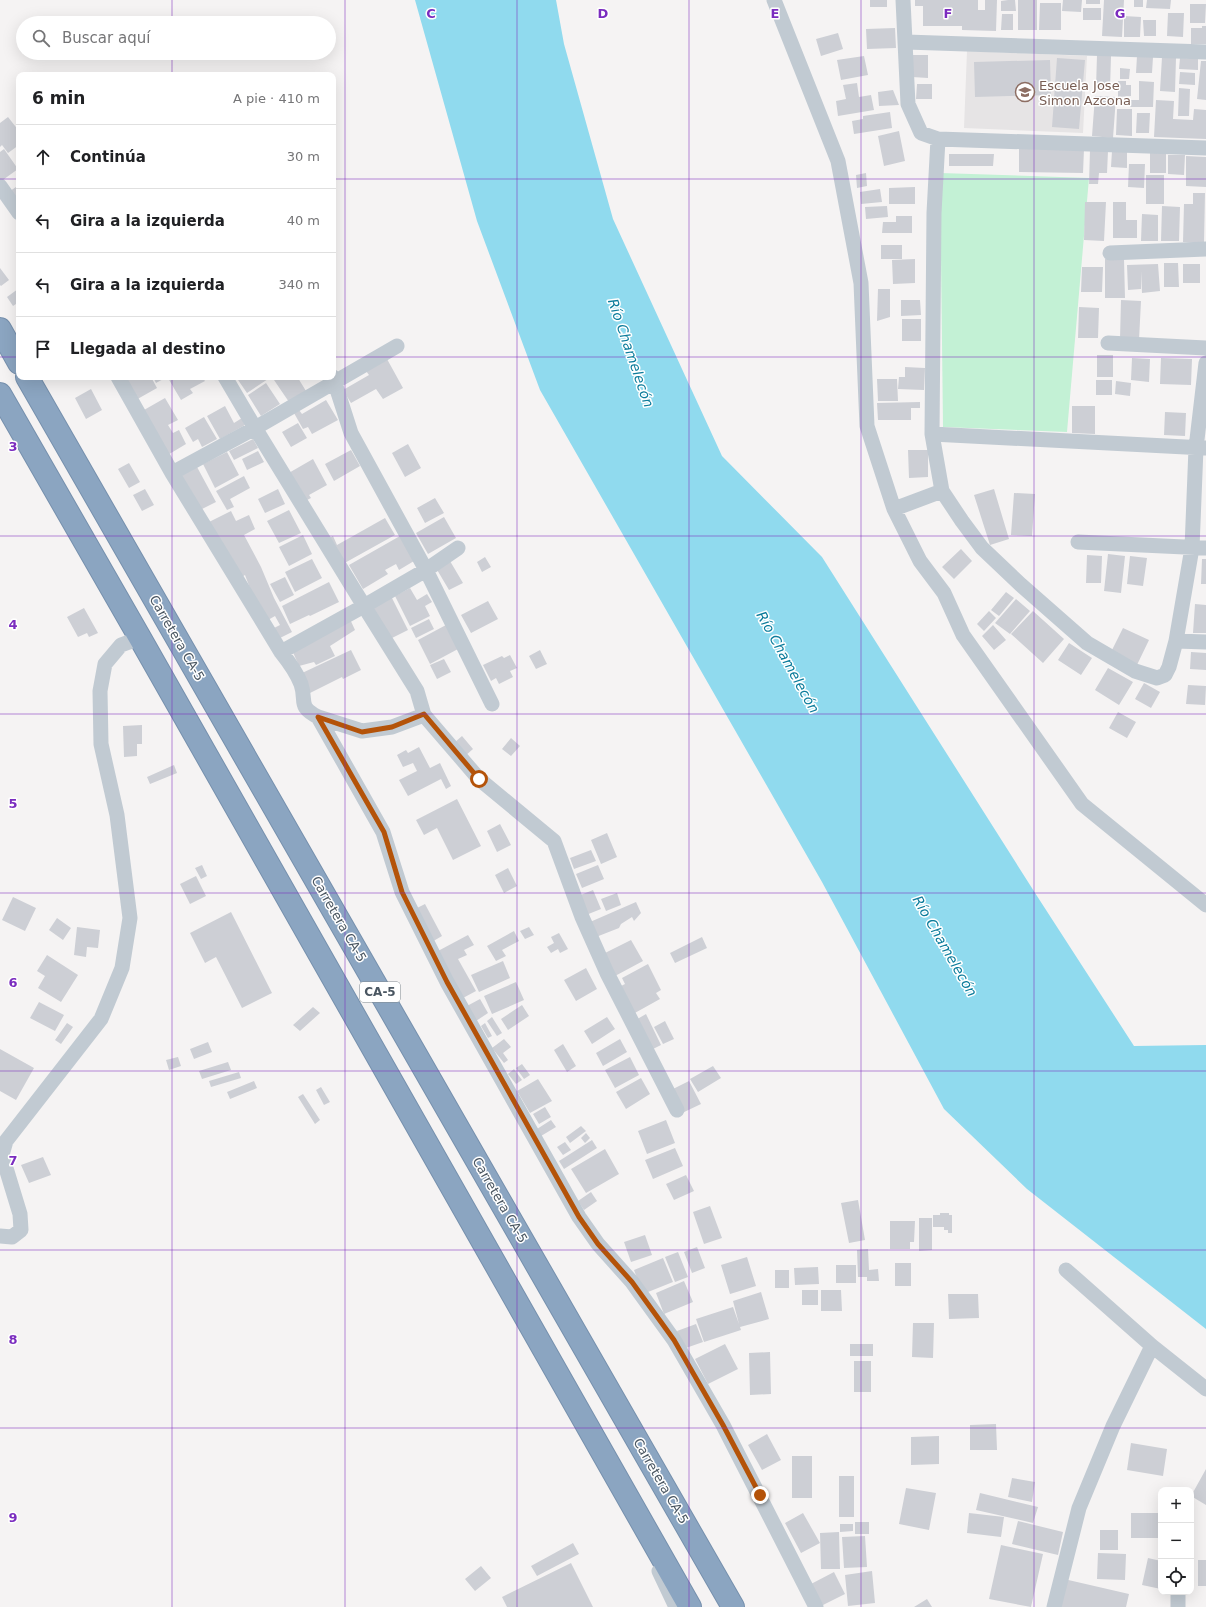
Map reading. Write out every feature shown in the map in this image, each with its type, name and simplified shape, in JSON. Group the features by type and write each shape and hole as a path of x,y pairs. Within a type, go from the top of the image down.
{"highway":[{"path":"0,329 16,357"},
{"name":"Carretera CA-5","path":"29,380 733,1607"},
{"name":"CA-5","path":"0,394 690,1607"}],"street":[{"path":"774,0 838,161 861,284 867,426 894,509 920,561 944,593 963,635 1082,804 1206,905"},
{"path":"903,0 908,104 921,133 938,139 1206,148"},
{"path":"906,42 1206,52"},
{"path":"938,139 934,213 932,434 942,491 982,548 1021,585 1087,643 1135,672 1157,678 1165,675 1170,667 1199,548 1201,448 1206,363"},
{"path":"0,186 16,209"},
{"path":"1110,253 1206,249"},
{"path":"1108,344 1206,348"},
{"path":"336,378 397,346"},
{"path":"120,380 172,473 281,652 295,669 301,685 303,702 307,712 362,732 392,727 424,714"},
{"path":"227,380 364,606 417,690 424,714 479,779 554,841 582,917 607,974 677,1110"},
{"path":"172,473 255,428 332,380"},
{"path":"334,380 351,433 426,570 492,704"},
{"path":"932,434 1201,448"},
{"path":"894,509 942,491"},
{"path":"1078,542 1199,548"},
{"path":"281,652 426,570 458,548"},
{"path":"0,1236 12,1236 21,1230 20,1214 2,1156 6,1141 101,1019 122,968 130,918 117,815 101,744 100,691 105,664 121,645 140,638"},
{"path":"1176,641 1206,642"},
{"path":"318,717 384,832 402,892 447,982 579,1217 598,1244 632,1282 674,1340 723,1425 816,1607"},
{"path":"1066,1270 1152,1346 1206,1389"},
{"path":"1054,1607 1079,1508 1113,1426 1152,1346"},
{"path":"632,1507 676,1607"},
{"path":"1178,1595 1178,1607"}],"shaded area":[{"name":"Escuela Jose Simon Azcona","path":"967,51 1087,56 1083,133 964,128"}],"green space":[{"path":"940,173 1089,178 1067,432 943,427"}],"water":[{"name":"Río Chamelecón","path":"415,0 556,0 564,44 613,219 722,456 822,557 1134,1046 1206,1045 1206,1329 1027,1189 944,1109 822,882 540,390 477,221"}],"building":[{"path":"870,0 887,0 887,7 870,7"},
{"path":"915,0 978,0 978,10 985,10 985,0 997,0 996,31 962,30 962,26 923,26 923,6 915,6"},
{"path":"1015,0 1016,11 1001,11 1001,1"},
{"path":"1018,0 1037,0 1037,30 1018,30"},
{"path":"1063,0 1082,0 1081,12 1062,11"},
{"path":"1086,0 1100,0 1100,4 1086,4"},
{"path":"1104,0 1124,0 1122,37 1102,36"},
{"path":"1134,0 1143,0 1143,7 1134,7"},
{"path":"1147,0 1171,0 1170,9 1146,8"},
{"path":"1040,3 1061,3 1061,30 1039,30"},
{"path":"1190,4 1206,4 1205,23 1190,23"},
{"path":"1083,8 1101,8 1101,20 1083,20"},
{"path":"1168,13 1184,13 1183,37 1167,36"},
{"path":"1002,14 1013,14 1013,30 1001,30"},
{"path":"1124,16 1141,17 1140,37 1124,37"},
{"path":"1143,20 1156,20 1156,36 1144,36"},
{"path":"1202,26 1206,26 1206,44 1191,44 1191,28 1202,28"},
{"path":"895,28 896,48 867,49 866,29"},
{"path":"838,33 843,49 821,56 816,39"},
{"path":"912,55 928,55 928,78 912,77"},
{"path":"1097,55 1111,56 1110,89 1096,88"},
{"path":"864,56 868,75 841,80 837,60"},
{"path":"1137,56 1153,57 1152,73 1136,73"},
{"path":"1162,57 1176,58 1175,92 1160,91"},
{"path":"1057,58 1085,60 1079,129 1052,127"},
{"path":"1180,58 1198,59 1198,70 1179,69"},
{"path":"1050,60 1051,95 975,97 974,62"},
{"path":"1201,61 1206,61 1206,100 1197,99"},
{"path":"1120,68 1130,69 1129,79 1120,79"},
{"path":"1180,72 1195,73 1195,85 1179,84"},
{"path":"1118,81 1126,81 1126,85 1131,85 1131,96 1118,97"},
{"path":"1139,81 1154,82 1153,107 1130,107 1130,100 1139,100"},
{"path":"857,83 859,97 871,95 874,110 838,116 836,101 846,99 843,85"},
{"path":"917,84 932,84 932,99 916,99"},
{"path":"1179,88 1190,89 1189,116 1178,116"},
{"path":"893,90 899,105 879,106 878,92"},
{"path":"1095,96 1116,97 1113,138 1092,136"},
{"path":"1156,100 1174,101 1173,119 1193,120 1194,109 1206,110 1206,139 1154,137"},
{"path":"1117,109 1132,109 1132,136 1116,135"},
{"path":"890,112 892,128 854,134 852,121 863,119 863,116"},
{"path":"1137,113 1150,113 1149,133 1136,133"},
{"path":"8,117 16,127 16,147 8,153 2,145 0,147 0,123"},
{"path":"899,131 905,161 884,166 878,136"},
{"path":"1019,148 1084,149 1083,173 1019,172"},
{"path":"4,149 16,166 16,170 0,182 0,152"},
{"path":"1090,150 1108,151 1107,173 1099,173 1098,184 1089,184"},
{"path":"1112,151 1127,151 1127,168 1111,167"},
{"path":"1150,153 1166,153 1166,173 1150,173"},
{"path":"949,154 994,154 993,166 949,166"},
{"path":"1168,155 1185,155 1184,175 1168,174"},
{"path":"1186,156 1206,157 1206,187 1186,186"},
{"path":"1129,164 1145,164 1144,188 1128,187"},
{"path":"866,173 867,186 857,188 856,175"},
{"path":"1146,175 1164,175 1164,204 1146,204"},
{"path":"16,187 16,199 10,191"},
{"path":"915,187 915,204 889,204 889,188"},
{"path":"880,189 882,202 861,204 860,192"},
{"path":"1193,193 1205,193 1204,243 1183,242 1184,204 1193,204"},
{"path":"1085,202 1106,202 1104,241 1084,240"},
{"path":"1113,202 1126,202 1126,220 1137,220 1137,238 1113,238"},
{"path":"887,206 888,217 866,219 865,207"},
{"path":"1162,206 1180,207 1179,241 1161,241"},
{"path":"1142,214 1158,215 1158,241 1141,241"},
{"path":"896,216 912,216 912,233 882,233 883,222 896,222"},
{"path":"881,245 902,245 902,259 881,259"},
{"path":"915,259 915,283 893,284 892,260"},
{"path":"1105,259 1124,259 1125,298 1105,298"},
{"path":"1164,263 1178,263 1179,287 1164,287"},
{"path":"1158,264 1160,291 1142,293 1141,271 1141,289 1128,290 1127,265"},
{"path":"1183,264 1200,264 1200,283 1183,283"},
{"path":"1082,267 1103,267 1102,292 1081,292"},
{"path":"0,268 9,280 1,286 0,285"},
{"path":"878,289 890,289 890,317 877,321"},
{"path":"16,290 16,304 13,306 7,297"},
{"path":"901,300 920,300 921,315 901,316"},
{"path":"1121,300 1141,301 1139,340 1120,339"},
{"path":"1079,307 1099,308 1098,338 1078,338"},
{"path":"902,319 921,319 921,341 902,341"},
{"path":"1097,355 1113,355 1113,377 1097,377"},
{"path":"1132,358 1150,359 1149,382 1131,380"},
{"path":"1161,358 1192,359 1191,385 1160,384"},
{"path":"387,359 403,388 383,399 376,389 351,403 343,390 369,375 366,371"},
{"path":"905,367 925,368 924,390 898,389 899,377 905,377"},
{"path":"877,379 897,379 898,401 878,401"},
{"path":"126,380 153,380 157,388 134,401 123,382"},
{"path":"154,380 162,380 156,383"},
{"path":"169,380 204,380 205,381 190,389 193,393 181,400"},
{"path":"238,380 266,380 247,393"},
{"path":"274,380 299,380 306,391 289,402"},
{"path":"1096,380 1112,380 1112,395 1096,395"},
{"path":"1116,381 1131,383 1130,396 1115,394"},
{"path":"266,383 280,404 261,416 248,395"},
{"path":"91,389 102,410 86,419 75,398"},
{"path":"165,398 178,420 168,425 173,433 179,430 186,444 166,456 144,410"},
{"path":"326,400 338,420 312,434 308,427 303,429 294,413 299,410 302,414"},
{"path":"920,402 920,408 911,408 911,420 878,420 877,403"},
{"path":"225,406 234,423 242,418 245,425 220,439 207,416"},
{"path":"1072,406 1095,406 1095,434 1072,433"},
{"path":"1165,412 1186,413 1185,436 1164,435"},
{"path":"204,417 217,439 202,447 198,439 193,442 185,428"},
{"path":"298,423 307,438 291,447 282,432"},
{"path":"253,439 258,448 234,460 229,451"},
{"path":"408,444 421,468 405,477 392,453"},
{"path":"351,450 360,466 334,481 325,464"},
{"path":"908,450 928,450 928,477 909,478"},
{"path":"258,451 264,462 247,470 242,459"},
{"path":"227,452 239,475 215,488 203,464"},
{"path":"313,459 327,485 309,495 311,498 303,502 287,474"},
{"path":"129,463 140,482 129,488 118,469"},
{"path":"197,467 216,502 196,512 177,478"},
{"path":"244,476 250,488 230,499 234,507 227,510 216,491"},
{"path":"145,489 154,505 142,511 133,495"},
{"path":"278,489 285,504 265,513 258,499"},
{"path":"994,489 1009,539 990,545 974,495"},
{"path":"1014,493 1035,494 1032,536 1011,535"},
{"path":"435,498 444,513 425,523 417,508"},
{"path":"289,510 301,533 279,543 267,521"},
{"path":"231,511 236,521 249,515 255,529 244,535 292,632 278,639 272,629 280,625 275,616 268,620 257,607 245,575 240,578 207,523"},
{"path":"444,517 456,538 428,554 416,533"},
{"path":"385,518 395,535 341,565 326,540 333,536 337,545"},
{"path":"303,535 312,554 289,566 279,547"},
{"path":"400,536 414,561 399,570 396,564 385,570 388,574 363,589 349,565"},
{"path":"961,549 972,561 954,579 942,567"},
{"path":"1108,554 1125,556 1121,593 1104,591"},
{"path":"1087,555 1102,556 1101,583 1086,583"},
{"path":"1130,556 1147,558 1143,586 1127,584"},
{"path":"485,557 491,567 482,572 477,562"},
{"path":"312,559 322,578 295,592 285,572"},
{"path":"1202,559 1206,559 1206,584 1201,584"},
{"path":"450,561 463,583 449,590 436,568"},
{"path":"285,577 294,595 280,602 270,584"},
{"path":"329,582 339,602 290,624 282,606"},
{"path":"410,588 417,600 427,594 432,602 425,606 430,616 410,626 395,596"},
{"path":"1006,592 1014,598 999,616 991,610"},
{"path":"391,596 408,630 386,641 369,607"},
{"path":"1016,599 1030,611 1010,634 995,623"},
{"path":"488,601 498,619 471,633 461,615"},
{"path":"1195,604 1206,605 1206,633 1193,633"},
{"path":"84,608 98,633 89,637 87,633 78,637 67,617"},
{"path":"989,611 996,618 984,631 977,624"},
{"path":"1033,611 1064,639 1043,663 1011,634"},
{"path":"349,617 355,630 330,646 335,656 316,665 314,662 299,666 292,650"},
{"path":"429,619 434,629 416,638 411,628"},
{"path":"446,625 458,649 430,664 418,640"},
{"path":"993,625 1006,640 994,650 982,636"},
{"path":"1123,628 1149,640 1136,667 1110,654"},
{"path":"1069,643 1092,658 1081,675 1058,660"},
{"path":"351,650 361,670 343,679 342,677 310,693 300,674"},
{"path":"540,650 547,664 536,669 529,656"},
{"path":"1191,652 1206,653 1206,670 1190,669"},
{"path":"510,655 517,668 510,671 513,677 499,684 496,678 491,681 483,665 502,656 504,658"},
{"path":"444,659 451,672 437,679 430,665"},
{"path":"1108,668 1133,682 1119,705 1095,690"},
{"path":"1144,683 1160,692 1151,708 1135,699"},
{"path":"1188,685 1206,686 1205,705 1186,704"},
{"path":"1118,712 1136,722 1127,738 1109,728"},
{"path":"142,725 142,744 137,744 137,756 124,757 123,726"},
{"path":"462,736 473,749 465,756 454,743"},
{"path":"511,738 520,746 511,756 502,749"},
{"path":"419,747 430,768 440,763 451,786 446,789 441,779 408,796 399,780 417,771 413,763 403,767 397,755 406,750 408,753"},
{"path":"174,765 177,773 150,784 147,777"},
{"path":"457,799 481,846 453,860 437,828 424,835 416,820"},
{"path":"500,824 511,845 497,852 487,831"},
{"path":"607,833 617,857 601,864 591,840"},
{"path":"591,850 596,861 574,869 570,858"},
{"path":"202,865 207,876 201,879 195,868"},
{"path":"598,865 604,879 582,888 576,874"},
{"path":"508,868 517,886 504,893 495,875"},
{"path":"196,876 206,896 190,904 180,884"},
{"path":"593,890 601,909 586,915 578,896"},
{"path":"617,893 621,905 606,911 601,899"},
{"path":"13,897 36,908 25,931 2,920"},
{"path":"636,902 641,913 634,921 632,917 621,924 619,928 596,937 590,922"},
{"path":"425,904 442,936 430,943 413,910"},
{"path":"231,912 272,993 242,1008 216,957 205,963 190,933"},
{"path":"57,918 71,928 63,940 49,930"},
{"path":"77,927 100,930 98,948 87,947 86,957 74,955"},
{"path":"529,927 534,935 525,939 520,931"},
{"path":"514,931 519,941 502,950 506,956 496,961 487,946"},
{"path":"559,933 568,949 560,953 558,949 551,953 547,947 554,943 551,937"},
{"path":"468,935 474,945 464,950 467,955 458,959 476,991 463,998 438,951"},
{"path":"702,937 707,948 675,963 670,953"},
{"path":"631,940 643,961 615,976 603,954"},
{"path":"47,955 78,975 61,1002 38,988 45,976 37,971"},
{"path":"503,961 510,978 479,992 471,975"},
{"path":"648,964 661,990 656,993 660,999 633,1014 617,988 625,984 622,978"},
{"path":"586,968 597,989 576,1001 564,980"},
{"path":"516,982 524,1000 492,1014 484,996"},
{"path":"480,999 488,1013 476,1021 467,1006"},
{"path":"39,1002 64,1015 55,1031 30,1018"},
{"path":"522,1005 529,1016 508,1030 501,1019"},
{"path":"313,1007 320,1013 300,1031 293,1025"},
{"path":"646,1014 661,1045 649,1051 634,1021"},
{"path":"492,1017 502,1033 497,1036 487,1021"},
{"path":"607,1017 615,1029 592,1044 584,1031"},
{"path":"665,1021 674,1039 663,1044 654,1027"},
{"path":"67,1023 73,1027 61,1044 55,1040"},
{"path":"485,1023 492,1036 488,1038 481,1026"},
{"path":"504,1039 511,1047 503,1053 508,1060 504,1063 492,1048"},
{"path":"620,1039 627,1052 603,1066 596,1053"},
{"path":"208,1042 212,1052 194,1059 190,1049"},
{"path":"563,1044 576,1066 567,1072 554,1050"},
{"path":"0,1049 34,1068 16,1100 0,1091"},
{"path":"178,1057 181,1066 169,1070 166,1060"},
{"path":"630,1057 639,1075 615,1088 605,1070"},
{"path":"228,1062 231,1070 202,1079 199,1071"},
{"path":"522,1064 530,1075 524,1079 516,1068"},
{"path":"713,1066 721,1078 698,1092 690,1079"},
{"path":"514,1069 522,1080 516,1084 508,1074"},
{"path":"239,1072 241,1078 211,1087 209,1081"},
{"path":"641,1078 650,1094 626,1109 616,1092"},
{"path":"538,1079 552,1101 530,1113 517,1091"},
{"path":"254,1081 257,1088 230,1099 227,1092"},
{"path":"689,1081 701,1104 680,1114 669,1091"},
{"path":"321,1087 330,1102 324,1105 316,1090"},
{"path":"303,1094 320,1120 315,1124 298,1097"},
{"path":"545,1107 551,1117 539,1124 533,1114"},
{"path":"551,1120 556,1127 541,1136 537,1129"},
{"path":"666,1120 675,1143 647,1154 638,1131"},
{"path":"581,1126 586,1131 570,1143 566,1137"},
{"path":"586,1133 590,1138 585,1143 581,1138"},
{"path":"592,1140 597,1148 564,1169 559,1161"},
{"path":"565,1142 571,1150 563,1155 557,1147"},
{"path":"675,1148 683,1166 653,1179 645,1160"},
{"path":"605,1149 619,1174 586,1193 571,1169"},
{"path":"43,1157 51,1175 29,1183 21,1165"},
{"path":"686,1175 694,1191 674,1200 666,1184"},
{"path":"591,1192 597,1201 584,1210 578,1201"},
{"path":"858,1200 865,1240 849,1243 841,1203"},
{"path":"710,1206 722,1238 704,1244 693,1212"},
{"path":"940,1213 949,1213 949,1215 952,1215 952,1233 948,1233 948,1230 944,1230 944,1227 933,1227 933,1215 940,1215"},
{"path":"919,1218 932,1218 932,1250 919,1251"},
{"path":"890,1221 915,1221 914,1242 910,1242 910,1249 890,1249"},
{"path":"645,1235 652,1255 631,1262 624,1242"},
{"path":"697,1247 705,1268 692,1273 684,1252"},
{"path":"868,1249 869,1270 878,1269 879,1281 867,1281 867,1277 858,1277 857,1250"},
{"path":"678,1252 688,1277 675,1282 665,1257"},
{"path":"747,1257 756,1286 730,1294 721,1265"},
{"path":"663,1258 673,1282 643,1294 634,1270"},
{"path":"895,1263 911,1263 911,1286 895,1286"},
{"path":"836,1265 856,1265 856,1283 836,1283"},
{"path":"818,1267 819,1284 795,1285 794,1268"},
{"path":"775,1270 789,1270 789,1288 775,1288"},
{"path":"684,1281 693,1302 664,1314 656,1293"},
{"path":"802,1290 818,1290 818,1305 802,1305"},
{"path":"821,1290 841,1290 842,1311 821,1311"},
{"path":"761,1292 769,1319 740,1327 741,1330 704,1342 696,1319 733,1307 739,1324 733,1301"},
{"path":"948,1294 978,1294 979,1318 949,1319"},
{"path":"913,1323 934,1323 933,1358 912,1357"},
{"path":"696,1324 703,1342 683,1349 677,1331"},
{"path":"725,1344 738,1369 708,1384 695,1359"},
{"path":"850,1344 873,1344 873,1356 850,1356"},
{"path":"770,1352 771,1394 750,1395 749,1353"},
{"path":"854,1361 871,1361 871,1392 854,1392"},
{"path":"996,1424 997,1450 970,1450 970,1425"},
{"path":"767,1434 781,1460 762,1470 748,1445"},
{"path":"939,1436 939,1464 911,1465 911,1437"},
{"path":"1131,1443 1167,1449 1163,1476 1127,1470"},
{"path":"792,1456 812,1456 812,1498 792,1498"},
{"path":"1206,1469 1206,1505 1194,1498 1194,1491"},
{"path":"839,1476 854,1476 854,1517 839,1517"},
{"path":"1012,1478 1035,1482 1032,1502 1008,1497"},
{"path":"906,1488 936,1493 929,1530 899,1524"},
{"path":"980,1493 1038,1507 1033,1523 976,1510"},
{"path":"803,1513 820,1543 801,1553 785,1523"},
{"path":"969,1513 1004,1517 1001,1537 967,1533"},
{"path":"1131,1513 1158,1513 1158,1538 1131,1538"},
{"path":"1018,1521 1063,1532 1058,1555 1012,1544"},
{"path":"855,1522 869,1522 869,1534 855,1534"},
{"path":"840,1524 853,1524 853,1531 840,1532"},
{"path":"1100,1530 1118,1530 1118,1550 1100,1550"},
{"path":"839,1532 840,1569 821,1569 820,1533"},
{"path":"865,1536 867,1567 844,1568 842,1537"},
{"path":"573,1543 579,1554 537,1576 531,1566"},
{"path":"1001,1545 1043,1554 1031,1607 989,1599"},
{"path":"1098,1553 1126,1554 1125,1580 1097,1579"},
{"path":"1148,1558 1158,1560 1158,1588 1142,1585"},
{"path":"1198,1560 1206,1560 1206,1586 1198,1586"},
{"path":"571,1563 593,1607 507,1607 502,1597"},
{"path":"481,1566 491,1578 475,1591 465,1579"},
{"path":"872,1571 875,1603 848,1606 845,1575"},
{"path":"834,1572 845,1594 823,1605 811,1584"},
{"path":"1064,1579 1129,1594 1126,1607 1057,1607"},
{"path":"927,1599 932,1607 914,1607"}],"place":[{"name":"Escuela Jose Simon Azcona","path":"1025,92"}],"route":[{"path":"479,779 424,714 392,727 362,732 318,717 384,832 402,892 447,982 579,1217 598,1244 632,1282 674,1340 723,1425 760,1495"}]}
